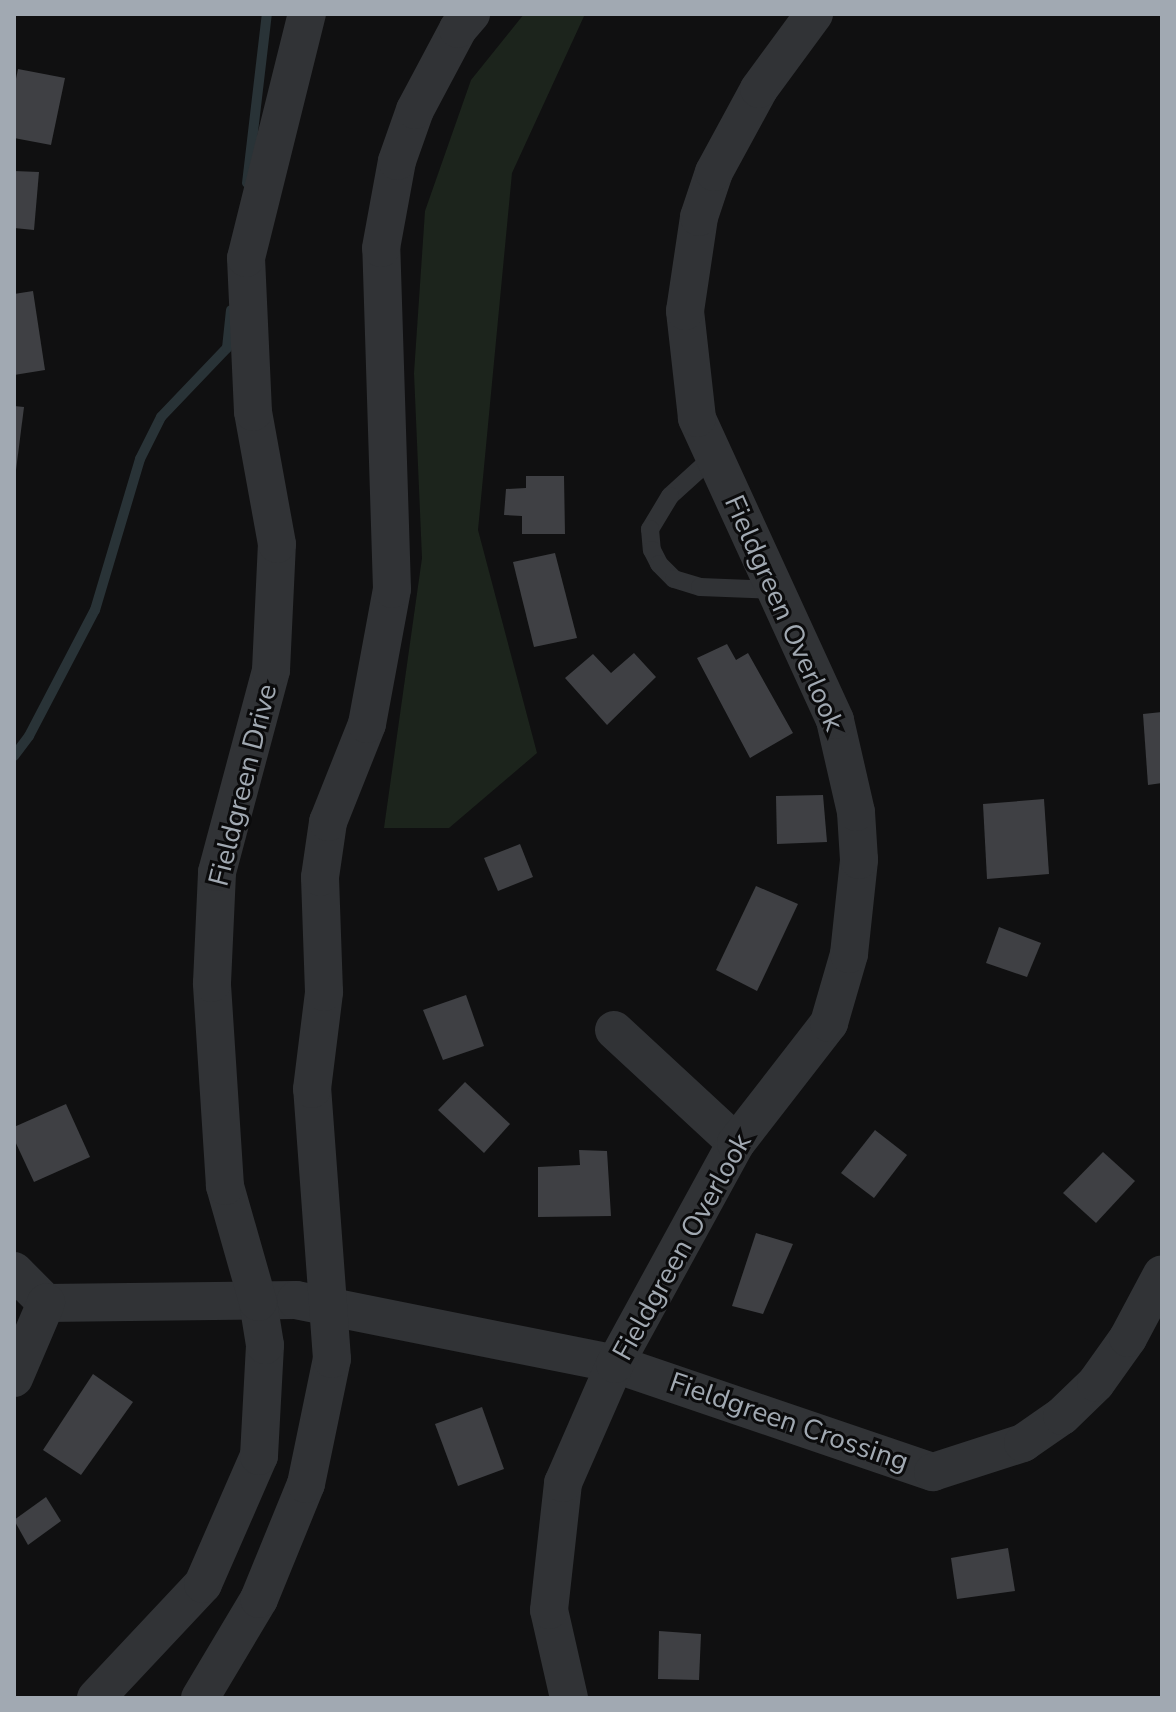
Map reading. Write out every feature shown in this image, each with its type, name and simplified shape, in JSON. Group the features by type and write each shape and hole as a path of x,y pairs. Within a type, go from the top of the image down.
{"street":[{"name":"Fieldgreen Drive","path":"96,1698 203,1584 259,1456 265,1345 258,1302 225,1186 212,983 217,872 271,670 277,544 253,412 246,258 307,14"},
{"path":"200,1698 259,1599 306,1484 332,1359 331,1307 312,1089 324,992 320,877 328,822 367,724 392,589 381,248 397,161 415,110 458,29 471,14"},
{"name":"Fieldgreen Overlook","path":"569,1698 549,1610 563,1483 615,1364 736,1143 829,1023 849,954 859,860 856,812 835,720 697,418 685,311 699,217 714,172 759,89 814,14"},
{"path":"614,1030 736,1143"},
{"path":"14,1271 46,1303 14,1378"},
{"name":"Fieldgreen Crossing","path":"46,1303 296,1300 615,1364 933,1472 1023,1443 1062,1416 1096,1383 1128,1338 1162,1274"}],"lane":[{"path":"714,456 670,496 650,529 652,550 659,564 674,579 700,587 776,590"}],"shaded area":[{"path":"524,14 585,14 512,173 478,530 537,753 449,828 384,828 422,558 414,373 425,211 471,80"}],"building":[{"path":"18,69 65,78 51,145 14,138 14,88"},
{"path":"14,171 39,172 34,230 14,228"},
{"path":"33,291 45,370 14,375 14,294"},
{"path":"14,406 24,407 16,470 14,470"},
{"path":"526,476 564,476 565,534 522,534 522,516 504,515 506,489 526,488"},
{"path":"555,553 577,638 534,647 513,562"},
{"path":"727,644 736,660 748,653 793,733 750,758 697,658"},
{"path":"634,653 656,677 607,725 565,678 593,654 611,673"},
{"path":"1162,712 1162,783 1148,785 1143,714"},
{"path":"823,795 827,842 777,844 776,796"},
{"path":"1044,799 1049,874 987,879 983,804"},
{"path":"520,844 533,877 498,891 484,858"},
{"path":"756,886 798,904 757,991 716,970"},
{"path":"999,927 1041,943 1027,977 986,963"},
{"path":"466,995 484,1046 443,1060 423,1010"},
{"path":"465,1082 510,1124 484,1153 438,1110"},
{"path":"66,1104 90,1157 34,1182 14,1139 14,1127"},
{"path":"875,1130 907,1155 874,1198 841,1173"},
{"path":"579,1150 607,1151 611,1216 538,1217 538,1167 580,1165"},
{"path":"1103,1152 1135,1181 1096,1223 1063,1193"},
{"path":"756,1233 793,1244 763,1314 732,1306"},
{"path":"93,1374 133,1402 81,1475 43,1450"},
{"path":"482,1407 504,1469 458,1486 435,1424"},
{"path":"46,1497 61,1521 28,1545 14,1520"},
{"path":"1008,1548 1015,1591 957,1599 951,1558"},
{"path":"659,1631 701,1634 699,1680 658,1679"}],"waterway":[{"path":"247,183 267,14"},
{"path":"14,756 29,736 95,610 140,459 161,417 227,348 231,310"}]}
